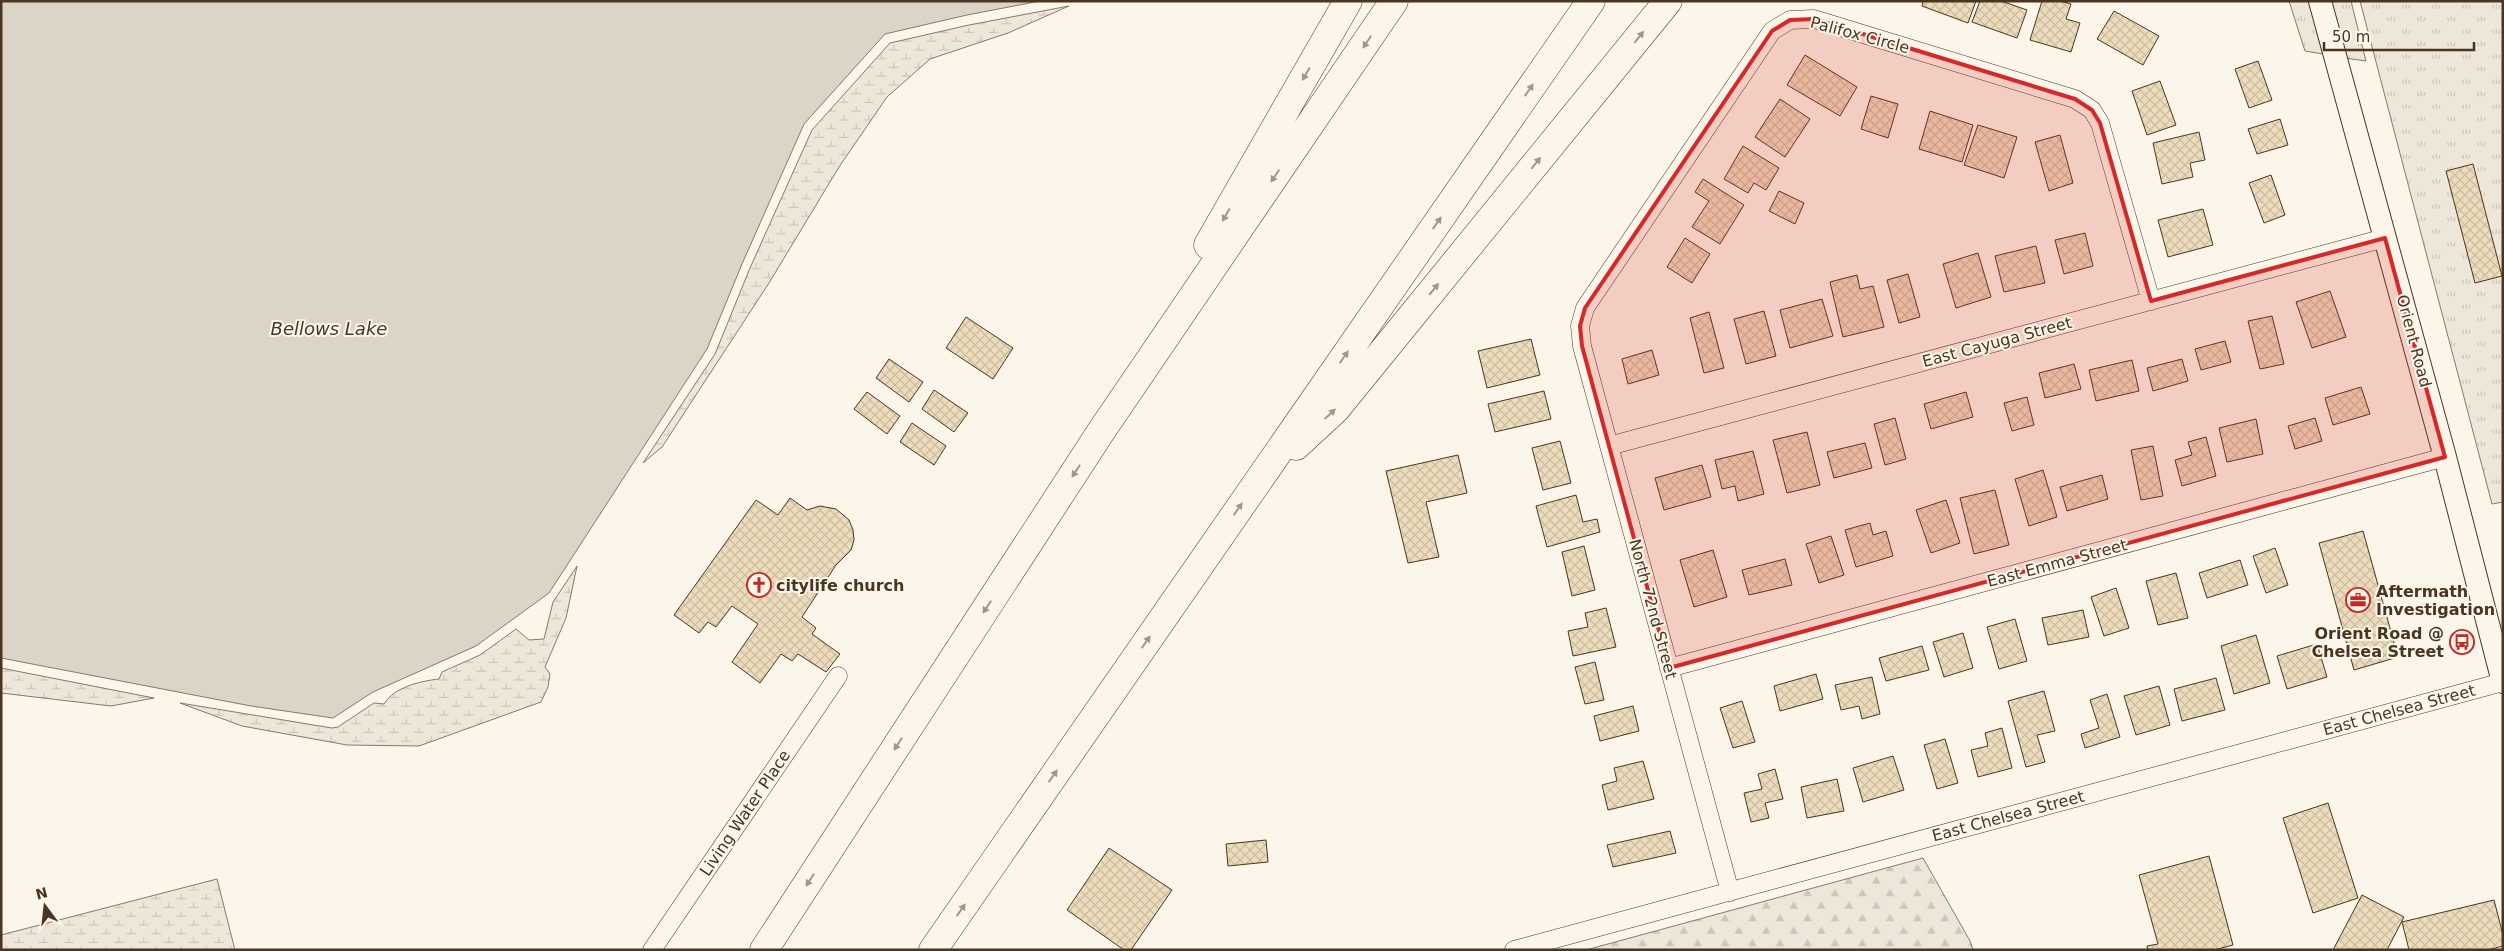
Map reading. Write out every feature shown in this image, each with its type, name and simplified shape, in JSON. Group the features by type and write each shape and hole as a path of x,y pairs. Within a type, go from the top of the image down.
{"highway":[{"path":"1102,430 1348,1"},
{"path":"764,950 1102,430 1394,1"},
{"path":"933,950 1591,1"},
{"path":"1256,483 1336,409 1668,1"}],"street":[{"name":"Orient Road","path":"2320,1 2445,458 2503,682"},
{"name":"Palifox Circle","path":"1580,326 1585,308 1772,31 1790,20 1814,19 2075,99 2092,110 2100,123 2151,301"},
{"name":"East Cayuga Street","path":"1609,446 2385,238"},
{"name":"North 72nd Street","path":"1580,326 1582,346 1730,892"},
{"name":"East Emma Street","path":"1669,668 2445,458"},
{"name":"Living Water Place","path":"652,950 838,676"},
{"name":"East Chelsea Street","path":"1514,950 2503,682"}],"highlighted area":[{"path":"1814,19 2075,99 2092,110 2100,123 2151,301 2385,238 2445,457 1669,668 1582,346 1580,326 1585,308 1772,31 1790,20"}],"green space":[{"path":"2289,1 2309,1 2323,54 2305,51"},
{"path":"2331,1 2351,1 2366,61 2345,58"},
{"path":"2360,1 2503,1 2503,502 2492,504"},
{"path":"1069,6 1008,33 930,59 887,97 839,167 769,283 662,447 643,463 715,354 750,268 812,130 890,43 969,25"},
{"path":"577,566 566,618 545,667 550,674 548,687 541,702 419,746 347,745 242,726 180,703 332,728 338,727 374,703 384,704 388,698 401,689 416,683 439,679 442,672 480,655 516,629 529,640 544,639 553,602"},
{"path":"1,668 154,698 111,706 1,693"},
{"path":"1923,858 1970,941 1973,950 1586,950"},
{"path":"217,879 235,950 1,950 1,935"}],"water":[{"name":"Bellows Lake","path":"1,1 1040,1 967,15 885,34 804,124 742,264 707,349 549,593 476,646 373,692 333,718 251,706 1,658"}],"building":[{"path":"1923,1 1976,1 1968,23 1922,6"},
{"path":"1980,1 2001,1 2027,10 2017,38 1972,22"},
{"path":"2042,1 2060,1 2071,4 2066,19 2080,23 2071,52 2030,40"},
{"path":"2114,11 2159,36 2143,65 2097,39"},
{"path":"1805,55 1857,87 1840,116 1787,85"},
{"path":"2258,61 2272,100 2249,108 2235,69"},
{"path":"2160,81 2176,125 2147,135 2132,91"},
{"path":"1871,96 1898,104 1888,138 1861,129"},
{"path":"1780,99 1810,119 1785,157 1755,137"},
{"path":"1930,111 1973,125 1962,162 1919,149"},
{"path":"2280,119 2288,145 2257,154 2248,129"},
{"path":"1978,125 2017,137 2004,178 1964,165"},
{"path":"2199,132 2205,160 2190,163 2193,177 2162,184 2153,143"},
{"path":"2060,135 2073,183 2049,191 2035,142"},
{"path":"1743,146 1779,168 1766,190 1754,183 1748,193 1724,179"},
{"path":"2473,164 2502,276 2475,283 2446,171"},
{"path":"2271,175 2285,215 2264,223 2249,183"},
{"path":"1703,179 1744,205 1720,244 1692,227 1709,201 1695,192"},
{"path":"1779,191 1804,203 1795,224 1769,211"},
{"path":"2203,209 2213,245 2168,257 2158,220"},
{"path":"2085,233 2093,266 2064,274 2055,240"},
{"path":"1685,238 1710,254 1692,283 1667,267"},
{"path":"2036,246 2045,283 2004,292 1995,256"},
{"path":"1978,253 1991,297 1956,308 1943,264"},
{"path":"1908,274 1920,317 1899,323 1887,280"},
{"path":"1857,275 1860,289 1873,286 1884,327 1843,337 1830,282"},
{"path":"2330,291 2346,337 2312,348 2296,302"},
{"path":"1822,299 1833,336 1790,348 1780,310"},
{"path":"1764,311 1776,356 1746,364 1734,319"},
{"path":"1709,312 1724,368 1704,373 1690,318"},
{"path":"2272,316 2284,364 2260,369 2248,321"},
{"path":"966,317 1013,348 993,379 946,348"},
{"path":"1531,339 1540,375 1487,388 1478,351"},
{"path":"2225,341 2231,362 2201,370 2195,349"},
{"path":"1652,350 1659,375 1628,384 1622,359"},
{"path":"889,359 923,382 909,402 876,378"},
{"path":"2182,359 2188,381 2153,391 2147,368"},
{"path":"2132,360 2139,391 2096,401 2089,370"},
{"path":"2074,364 2081,389 2045,398 2039,373"},
{"path":"2361,387 2370,414 2333,425 2325,398"},
{"path":"934,390 968,413 954,432 922,409"},
{"path":"1544,391 1551,419 1495,432 1488,404"},
{"path":"867,392 900,416 887,434 854,409"},
{"path":"1966,392 1973,417 1931,429 1924,404"},
{"path":"2027,397 2034,425 2012,431 2004,403"},
{"path":"1895,418 1906,459 1885,465 1874,424"},
{"path":"2315,418 2322,441 2295,449 2288,426"},
{"path":"2256,419 2263,454 2227,462 2219,428"},
{"path":"912,423 946,446 934,465 900,442"},
{"path":"1807,432 1820,485 1787,493 1773,440"},
{"path":"2206,437 2216,476 2182,486 2175,460 2192,455 2188,442"},
{"path":"1560,441 1571,483 1543,490 1532,448"},
{"path":"1865,443 1872,468 1834,478 1827,452"},
{"path":"2153,446 2163,496 2141,500 2131,450"},
{"path":"1753,451 1764,494 1738,501 1735,486 1722,489 1715,460"},
{"path":"1458,455 1467,493 1426,502 1439,557 1408,563 1386,471"},
{"path":"1702,465 1711,497 1664,510 1655,478"},
{"path":"2043,470 2057,517 2029,526 2015,479"},
{"path":"2102,475 2108,499 2067,511 2060,487"},
{"path":"1995,490 2009,545 1974,554 1960,498"},
{"path":"1576,495 1583,522 1597,519 1600,532 1547,547 1536,506"},
{"name":"citylife church","path":"790,498 807,510 820,506 836,509 849,520 853,530 854,540 851,550 836,565 802,617 816,628 812,634 840,654 826,672 798,654 792,661 781,654 760,683 732,662 758,624 732,606 716,627 708,622 699,633 674,615 756,500 778,515"},
{"path":"1946,500 1960,543 1931,553 1916,510"},
{"path":"1870,523 1873,535 1886,531 1893,556 1856,567 1845,530"},
{"name":"Aftermath Investigation","path":"2363,531 2398,657 2354,670 2319,543"},
{"path":"1831,536 1844,575 1819,583 1806,544"},
{"path":"1584,546 1595,590 1572,596 1562,552"},
{"path":"2275,548 2288,585 2266,593 2253,556"},
{"path":"1713,550 1727,597 1694,607 1680,560"},
{"path":"1785,559 1792,585 1749,595 1742,570"},
{"path":"2240,560 2248,585 2207,598 2199,573"},
{"path":"2176,573 2188,618 2158,625 2146,581"},
{"path":"2116,588 2129,628 2104,636 2091,597"},
{"path":"1606,608 1616,647 1573,656 1568,631 1588,627 1585,613"},
{"path":"2083,610 2089,637 2048,645 2042,618"},
{"path":"2015,619 2027,661 1999,669 1987,627"},
{"path":"1963,633 1973,668 1944,677 1933,642"},
{"path":"2256,635 2270,683 2234,694 2221,646"},
{"path":"2317,644 2327,677 2287,689 2277,656"},
{"path":"1922,646 1929,670 1886,681 1879,658"},
{"path":"1595,662 1604,700 1585,704 1575,667"},
{"path":"1816,674 1823,699 1780,711 1774,686"},
{"path":"1872,677 1880,714 1862,719 1859,706 1841,710 1835,685"},
{"path":"2216,678 2225,710 2182,721 2174,689"},
{"path":"2159,686 2170,725 2136,735 2124,696"},
{"path":"2044,691 2055,731 2037,735 2045,762 2026,767 2008,701"},
{"path":"2107,694 2120,737 2085,748 2081,734 2099,728 2090,700"},
{"path":"1742,701 1755,742 1733,748 1720,708"},
{"path":"1633,706 1639,731 1600,741 1594,716"},
{"path":"2002,728 2012,768 1978,777 1971,750 1988,746 1985,733"},
{"path":"1945,739 1958,783 1937,789 1924,745"},
{"path":"1893,756 1904,790 1863,802 1853,768"},
{"path":"1643,761 1654,799 1608,810 1602,785 1617,781 1614,768"},
{"path":"1775,769 1783,799 1765,803 1769,818 1751,822 1744,793 1762,789 1758,774"},
{"path":"1837,779 1844,811 1807,818 1801,787"},
{"path":"2328,803 2358,898 2313,913 2283,818"},
{"path":"1670,831 1676,853 1613,867 1607,845"},
{"path":"1266,840 1268,862 1228,866 1226,844"},
{"path":"1109,848 1172,890 1131,950 1124,950 1067,910"},
{"path":"2209,856 2233,945 2214,950 2148,950 2147,946 2158,944 2139,875"},
{"path":"2362,895 2404,917 2387,950 2333,950"},
{"path":"2494,900 2503,935 2503,946 2488,950 2409,950 2402,922"}],"place":[{"name":"citylife church","path":"759,585"},
{"name":"Aftermath Investigation","path":"2358,600"},
{"name":"Orient Road @ Chelsea Street","path":"2462,642"}]}
